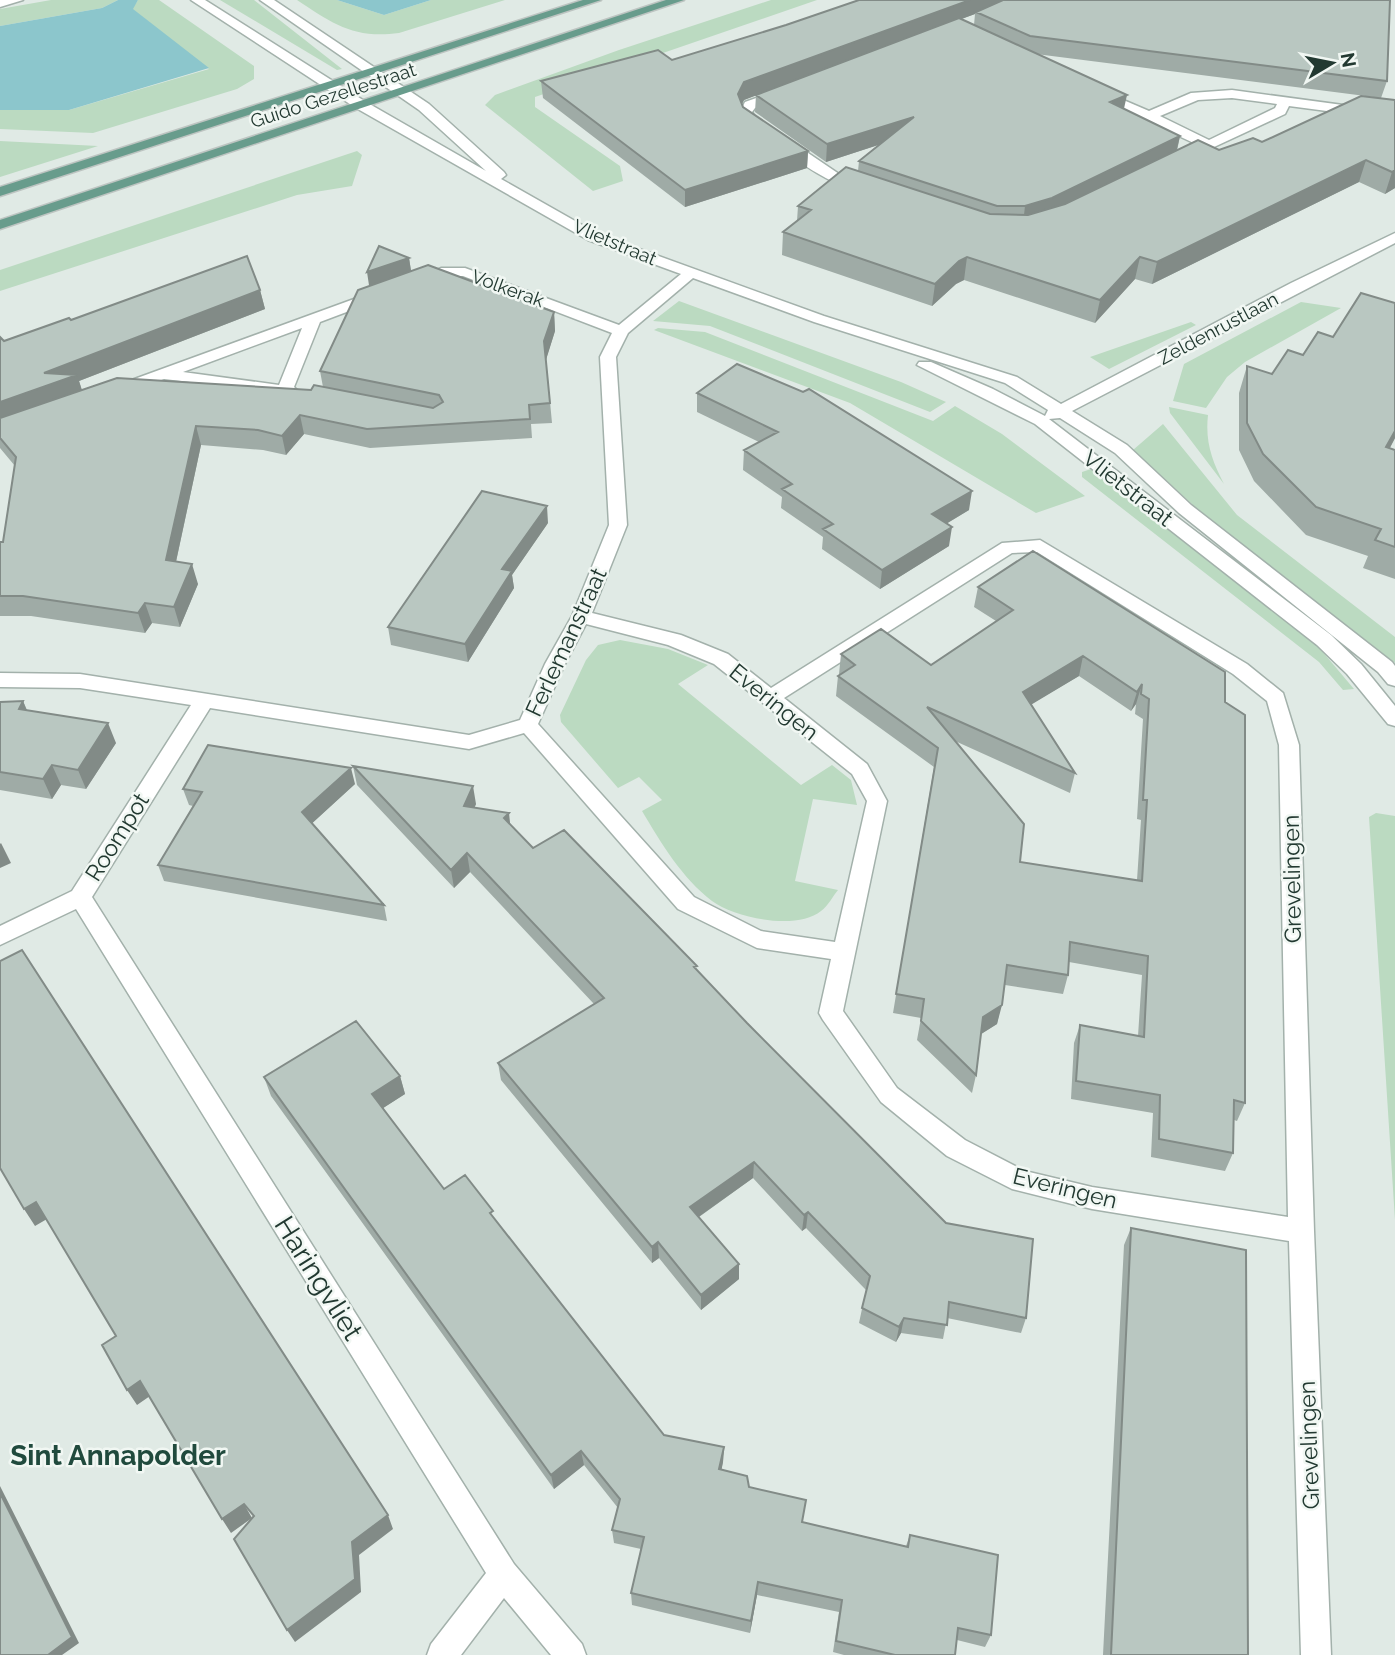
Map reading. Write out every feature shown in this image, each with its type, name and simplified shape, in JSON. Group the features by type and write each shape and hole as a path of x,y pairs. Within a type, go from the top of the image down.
{"main road":[{"name":"Guido Gezellestraat","path":"0,192 595,0"},
{"name":"Guido Gezellestraat","path":"0,225 678,0"}],"street":[{"path":"0,3 17,0"},
{"name":"Vlietstraat","path":"197,0 361,105 530,203 593,236 820,319 1011,380 1121,449 1185,509 1385,667 1395,679"},
{"name":"Vlietstraat","path":"266,0 424,107 530,203"},
{"path":"802,86 750,105 746,112 749,119 837,179 876,192"},
{"path":"1089,89 1209,145"},
{"path":"1149,116 1196,96 1232,94 1395,116"},
{"path":"1174,162 1280,111 1285,102"},
{"name":"Zeldenrustlaan","path":"1041,421 1395,237"},
{"name":"Volkerak","path":"410,284 446,271 465,272 621,331"},
{"name":"Ferlemanstraat","path":"0,680 80,681 203,703 469,743 528,724 555,664 582,615 618,525 608,357 621,331 691,273"},
{"path":"113,392 386,293"},
{"path":"285,390 313,318"},
{"name":"Vlietstraat","path":"820,319 987,391 1041,421 1324,640 1354,669 1395,719"},
{"path":"163,374 313,395"},
{"name":"Grevelingen","path":"771,697 1008,547 1040,546 1240,668 1276,698 1289,745 1301,1231 1316,1655"},
{"name":"Everingen","path":"582,615 674,640 721,659 860,769 877,801 831,1013 889,1096 956,1148 1021,1181 1080,1195 1301,1231"},
{"name":"Roompot","path":"0,936 80,897 203,703"},
{"path":"528,724 686,904 757,939 845,952"},
{"name":"Haringvliet","path":"80,897 505,1574"},
{"path":"442,1655 505,1574 570,1655"}],"green space":[{"path":"51,0 118,0 102,8 0,26 0,9"},
{"path":"138,0 159,0 254,66 254,79 237,89 93,133 0,129 0,110 69,110 209,69 132,9"},
{"path":"220,0 254,0 342,69 337,70"},
{"path":"297,0 337,0 384,15 431,0 505,0 399,33 369,34 333,23"},
{"path":"771,0 817,0 535,97 535,107 620,166 623,181 593,191 485,105 495,95 619,50"},
{"path":"0,141 98,146 0,177"},
{"path":"357,151 362,155 352,186 297,195 0,291 0,270"},
{"path":"679,301 901,382 946,402 930,412 710,326 653,321"},
{"path":"1301,302 1341,308 1245,362 1227,377 1206,408 1173,401 1184,364"},
{"path":"1191,322 1196,325 1109,369 1090,357"},
{"path":"658,328 705,332 933,421 955,406 1002,434 1085,496 1036,513 850,403 654,330"},
{"path":"1169,407 1208,415 1210,451 1224,484 1170,413"},
{"path":"1163,424 1237,515 1395,637 1395,663 1194,506 1133,450"},
{"path":"1091,469 1316,644 1354,689 1343,690 1319,662 1082,477 1082,472"},
{"path":"620,640 668,649 708,665 678,684 801,785 832,765 851,780 857,805 813,799 795,881 838,890 821,911 797,920 766,920 735,913 712,901 682,871 642,811 662,800 639,777 618,788 561,722 560,715 586,660 598,645"},
{"path":"1376,813 1395,816 1395,1220 1369,817"}],"water":[{"path":"118,0 138,0 133,9 209,68 69,110 0,110 0,26 102,8"},
{"path":"337,0 431,0 384,15"}],"building":[{"path":"859,0 970,0 744,82 738,94 743,107 808,151 685,190 541,81 658,50 672,60"},
{"path":"1003,0 1390,0 1387,81 1030,36 976,12"},
{"path":"959,18 1127,95 1110,102 1180,136 1052,198 1025,206 997,206 859,161 914,117 827,144 756,95"},
{"path":"1361,96 1395,100 1395,170 1392,172 1366,160 1157,262 1140,257 1100,300 967,257 959,261 935,284 783,232 811,210 798,206 846,167 990,214 1028,215 1065,204 1198,140 1219,150 1253,138 1262,142"},
{"path":"379,246 409,258 367,272"},
{"path":"247,256 260,290 44,373 77,375 0,402 0,337 4,341 69,318 71,320"},
{"path":"428,265 554,312 544,341 550,403 529,405 530,419 367,429 300,415 282,436 258,430 196,426 166,560 192,564 174,607 145,603 138,613 23,596 0,596 0,542 3,542 16,457 0,438 0,418 117,378 311,390 314,385 433,408 443,402 439,395 320,371 358,290"},
{"path":"1361,293 1395,303 1395,431 1386,447 1395,450 1395,547 1375,540 1381,529 1316,507 1263,454 1247,423 1247,366 1272,374 1288,350 1303,355 1318,332 1333,337"},
{"path":"737,364 803,392 809,389 972,491 932,514 952,527 882,570 823,529 833,524 782,489 792,484 744,450 778,432 697,393"},
{"path":"482,491 547,506 502,569 512,571 465,644 388,627"},
{"path":"1033,551 1225,672 1225,702 1245,715 1245,1103 1234,1100 1233,1153 1159,1139 1160,1095 1076,1081 1080,1025 1144,1037 1148,956 1070,942 1068,975 1007,965 1002,1005 983,1017 976,1075 921,1021 924,999 896,994 938,748 838,676 855,665 841,654 881,629 931,665 1013,610 978,587","holes":["1083,656 1137,692 1142,684 1141,694 1149,699 1143,800 1147,800 1142,881 1020,862 1024,824 927,707 1075,773 1023,692"]},
{"path":"23,701 19,709 108,723 78,770 52,765 43,779 0,772 0,702"},
{"path":"208,745 351,768 302,812 384,905 158,865 202,792 183,789"},
{"path":"353,766 473,786 464,806 509,813 504,818 533,848 564,830 697,966 694,967 747,1023 946,1223 1033,1239 1026,1318 949,1302 947,1325 904,1318 899,1327 862,1308 870,1276 808,1212 804,1215 754,1162 690,1207 739,1264 701,1295 658,1242 652,1247 498,1063 604,998 467,853 451,870"},
{"path":"22,950 388,1515 352,1542 355,1579 287,1630 234,1539 254,1516 244,1504 222,1519 140,1381 127,1390 102,1345 116,1336 36,1202 24,1209 0,1168 0,961"},
{"path":"356,1021 400,1076 372,1094 444,1189 465,1175 493,1211 490,1213 664,1435 724,1447 719,1469 747,1476 749,1487 806,1500 802,1522 908,1547 910,1535 998,1555 991,1635 958,1628 955,1655 895,1655 836,1641 842,1600 758,1582 751,1621 631,1593 644,1537 612,1530 620,1499 581,1451 551,1475 264,1077"},
{"path":"1131,1228 1246,1250 1248,1655 1111,1655"},
{"path":"0,1493 72,1637 48,1655 0,1655"}],"district":[{"name":"Sint Annapolder","path":"118,1455"}]}
